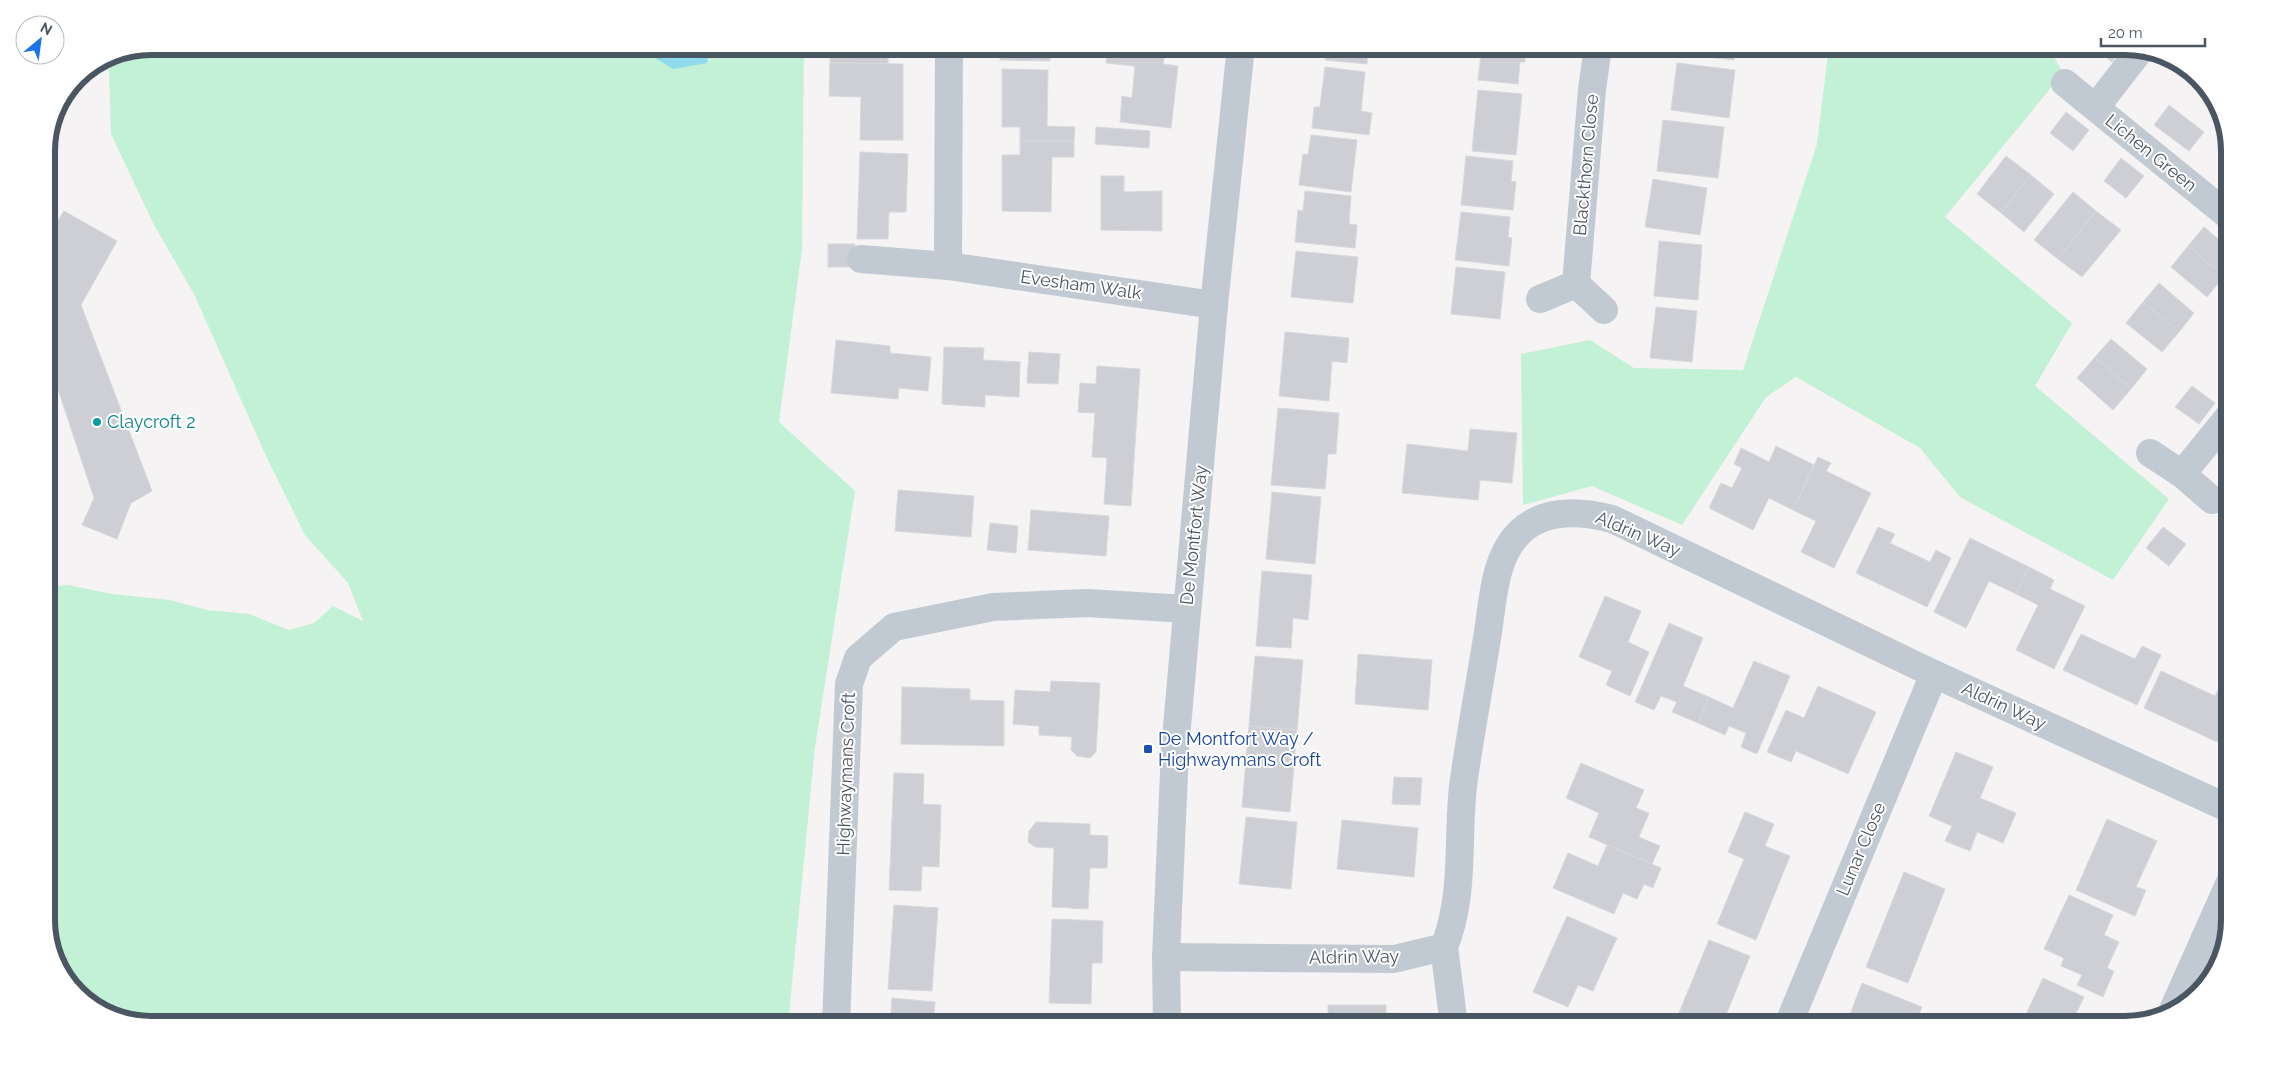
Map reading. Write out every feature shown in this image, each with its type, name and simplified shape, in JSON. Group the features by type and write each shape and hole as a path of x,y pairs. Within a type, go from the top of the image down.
{"street":[{"path":"948,266 949,55"},
{"name":"De Montfort Way","path":"1167,1016 1166,957 1175,750 1207,412 1214,305 1239,55"},
{"name":"Blackthorn Close","path":"1576,284 1592,90 1597,55"},
{"name":"Lichen Green","path":"2096,107 2136,56"},
{"name":"Lichen Green","path":"2065,83 2221,210"},
{"name":"Evesham Walk","path":"861,259 948,266 1214,305"},
{"path":"1540,299 1576,284 1604,310"},
{"path":"2182,474 2221,426"},
{"path":"2150,453 2182,474 2212,500"},
{"name":"Aldrin Way","path":"1166,957 1394,959 1444,947 1453,925 1458,882 1463,788 1502,557 1519,533 1543,517 1585,512 1612,519 1934,674 2221,805"},
{"name":"Highwaymans Croft","path":"836,1016 849,684 858,658 894,626 992,607 1087,603 1187,609"},
{"name":"Lunar Close","path":"1792,1016 1934,674"},
{"path":"2177,1000 2221,902"},
{"path":"1444,947 1453,1016"}],"green space":[{"path":"145,55 804,55 802,249 779,422 855,491 815,747 789,1016 145,1016 120,1011 103,1003 88,992 71,973 60,951 55,926 55,586 68,585 112,594 170,600 207,610 249,614 289,630 314,623 333,606 363,621 348,583 305,535 266,456 194,294 154,225 111,134 108,65 114,62"},
{"path":"1828,55 2053,55 2063,73 1945,217 2072,323 2035,386 2169,499 2113,580 1960,497 1920,448 1796,377 1766,397 1682,525 1592,486 1523,505 1521,354 1590,340 1634,368 1743,370 1817,144"}],"water":[{"path":"651,55 708,55 707,63 673,69"}],"building":[{"path":"830,55 888,55 888,64 830,63"},
{"path":"1000,55 1050,55 1050,61 1000,60"},
{"path":"1107,55 1165,55 1163,64 1178,66 1171,128 1120,122 1122,96 1132,98 1135,66 1106,63"},
{"path":"1326,55 1368,55 1367,64 1325,60"},
{"path":"1481,55 1525,55 1525,62 1520,62 1518,84 1478,80"},
{"path":"1687,55 1734,55 1734,60"},
{"path":"2103,55 2117,55 2112,62"},
{"path":"830,63 903,64 903,140 860,140 861,97 829,96"},
{"path":"1677,63 1735,70 1729,118 1671,110"},
{"path":"1325,67 1365,72 1361,111 1372,113 1369,135 1312,128 1314,107 1320,107"},
{"path":"1002,69 1048,70 1047,126 1075,127 1074,141 1020,141 1020,127 1002,127"},
{"path":"1478,90 1522,94 1516,155 1472,151"},
{"path":"2169,105 2204,132 2189,151 2154,125"},
{"path":"2066,112 2089,130 2073,151 2050,133"},
{"path":"1663,120 1724,127 1718,178 1657,171"},
{"path":"1096,127 1150,131 1149,148 1095,144"},
{"path":"1311,135 1357,140 1351,192 1299,185 1303,154 1308,155"},
{"path":"1020,141 1074,141 1074,157 1052,157 1051,212 1002,211 1002,155 1020,155"},
{"path":"860,152 908,154 906,212 889,212 888,239 857,239"},
{"path":"1466,156 1513,161 1511,181 1516,182 1513,210 1461,205"},
{"path":"2006,156 2031,175 2001,213 1977,194"},
{"path":"2121,158 2144,176 2126,198 2104,181"},
{"path":"2031,175 2054,194 2024,232 2001,213"},
{"path":"1101,176 1124,176 1124,192 1162,191 1162,231 1101,230"},
{"path":"1653,179 1707,188 1700,235 1645,227"},
{"path":"1305,191 1351,196 1349,224 1357,225 1355,248 1295,242 1298,210 1303,211"},
{"path":"2073,192 2096,211 2058,259 2034,240"},
{"name":"Claycroft 2","path":"64,211 117,241 81,305 152,491 131,503 117,539 82,525 94,498 55,380 55,221 57,222"},
{"path":"2096,211 2121,230 2082,277 2058,259"},
{"path":"1461,212 1510,217 1508,237 1512,238 1509,266 1455,260"},
{"path":"2204,227 2221,241 2221,274 2188,246"},
{"path":"1659,241 1702,245 1698,300 1654,296"},
{"path":"828,244 855,244 855,267 828,267"},
{"path":"2188,246 2221,274 2221,280 2207,297 2171,267"},
{"path":"1296,251 1358,257 1353,303 1291,297"},
{"path":"1456,267 1505,272 1500,319 1451,314"},
{"path":"2159,283 2194,313 2179,332 2143,302"},
{"path":"2143,302 2179,332 2162,352 2126,323"},
{"path":"1656,307 1697,311 1692,362 1650,358"},
{"path":"1285,332 1349,338 1347,363 1332,361 1329,401 1279,396"},
{"path":"2111,339 2147,369 2131,389 2095,357"},
{"path":"836,340 890,346 890,353 931,357 928,391 899,388 898,399 831,393"},
{"path":"944,347 984,348 983,360 1020,362 1019,397 985,395 985,407 942,404"},
{"path":"1029,352 1060,354 1058,384 1027,383"},
{"path":"2095,357 2131,389 2113,410 2077,378"},
{"path":"1097,366 1140,369 1131,506 1104,504 1107,458 1092,457 1095,413 1078,412 1080,383 1096,384"},
{"path":"2192,386 2215,403 2199,424 2175,407"},
{"path":"1278,408 1339,413 1336,454 1328,454 1325,489 1271,485"},
{"path":"1470,429 1517,433 1512,483 1480,480 1478,500 1402,493 1407,444 1468,451"},
{"path":"1776,446 1814,465 1793,510 1769,498 1753,530 1709,508 1721,483 1732,488 1742,468 1734,464 1741,448 1769,462"},
{"path":"1818,457 1831,463 1826,471 1871,493 1834,568 1801,552 1816,521 1793,510"},
{"path":"898,490 974,496 971,537 895,531"},
{"path":"1272,492 1321,497 1315,564 1266,559"},
{"path":"1031,510 1109,516 1106,556 1028,550"},
{"path":"990,523 1018,526 1016,553 987,550"},
{"path":"1878,527 1895,534 1890,543 1930,562 1936,550 1951,558 1927,607 1856,573"},
{"path":"2163,527 2186,544 2169,566 2146,548"},
{"path":"1970,538 2029,567 2016,594 1989,581 1966,628 1934,612"},
{"path":"2029,567 2054,580 2050,589 2085,606 2054,669 2016,650 2038,605 2016,594"},
{"path":"1262,571 1312,575 1308,620 1293,618 1291,648 1256,646"},
{"path":"1605,596 1641,611 1628,642 1649,652 1630,696 1606,685 1612,671 1579,657"},
{"path":"1669,623 1703,638 1683,686 1709,697 1698,723 1672,712 1677,702 1661,696 1654,710 1635,702"},
{"path":"2081,634 2135,659 2142,646 2161,655 2137,705 2063,670"},
{"path":"1358,654 1432,660 1428,710 1355,704"},
{"path":"1255,656 1303,660 1297,730 1249,726"},
{"path":"1754,661 1790,676 1757,754 1741,747 1746,733 1729,726 1725,735 1698,723 1709,697 1733,708"},
{"path":"2161,671 2215,696 2221,684 2221,734 2217,742 2144,708"},
{"path":"1051,681 1100,683 1096,752 1090,758 1077,756 1071,750 1072,737 1039,735 1039,726 1013,724 1015,690 1050,692"},
{"path":"1818,686 1876,712 1848,774 1796,751 1791,762 1767,752 1786,710 1804,718"},
{"path":"902,687 970,689 970,700 1004,701 1004,746 901,744"},
{"path":"1249,726 1297,730 1290,812 1242,807"},
{"path":"1956,752 1993,767 1980,798 2016,813 2003,843 1977,832 1970,851 1945,841 1952,826 1929,816"},
{"path":"1581,763 1644,790 1636,808 1649,813 1639,837 1660,846 1652,864 1589,837 1599,813 1566,798"},
{"path":"894,773 924,774 923,804 941,805 939,867 922,866 921,891 889,890"},
{"path":"1394,777 1422,778 1420,805 1392,804"},
{"path":"1745,812 1774,824 1765,846 1790,856 1756,940 1717,924 1744,859 1728,852"},
{"path":"1246,817 1297,822 1291,889 1239,884"},
{"path":"2107,819 2157,841 2136,887 2146,890 2135,916 2076,890"},
{"path":"1342,820 1418,828 1414,877 1337,869"},
{"path":"1036,822 1090,824 1090,835 1108,836 1107,868 1090,868 1088,909 1052,907 1054,848 1035,847 1028,842 1029,831"},
{"path":"1607,845 1661,868 1653,888 1644,884 1637,899 1623,893 1614,914 1553,888 1568,853 1598,866"},
{"path":"1904,872 1945,889 1908,983 1866,967"},
{"path":"2069,895 2113,915 2104,935 2119,942 2107,968 2114,971 2103,997 2077,985 2082,975 2061,966 2064,958 2044,949"},
{"path":"894,905 938,908 932,991 888,989"},
{"path":"1567,916 1617,938 1593,991 1578,985 1568,1007 1533,992"},
{"path":"1052,919 1103,921 1102,963 1092,963 1091,1004 1049,1003"},
{"path":"1709,940 1750,956 1726,1016 1678,1016"},
{"path":"2043,978 2084,997 2075,1016 2025,1016"},
{"path":"1862,983 1922,1007 1918,1016 1849,1016"},
{"path":"892,998 935,1002 934,1016 891,1016"},
{"path":"1328,1005 1386,1005 1386,1013 1407,1014 1407,1016 1328,1016"}],"place":[{"name":"Claycroft 2","path":"97,422"},
{"name":"De Montfort Way / Highwaymans Croft","path":"1148,749"}]}
